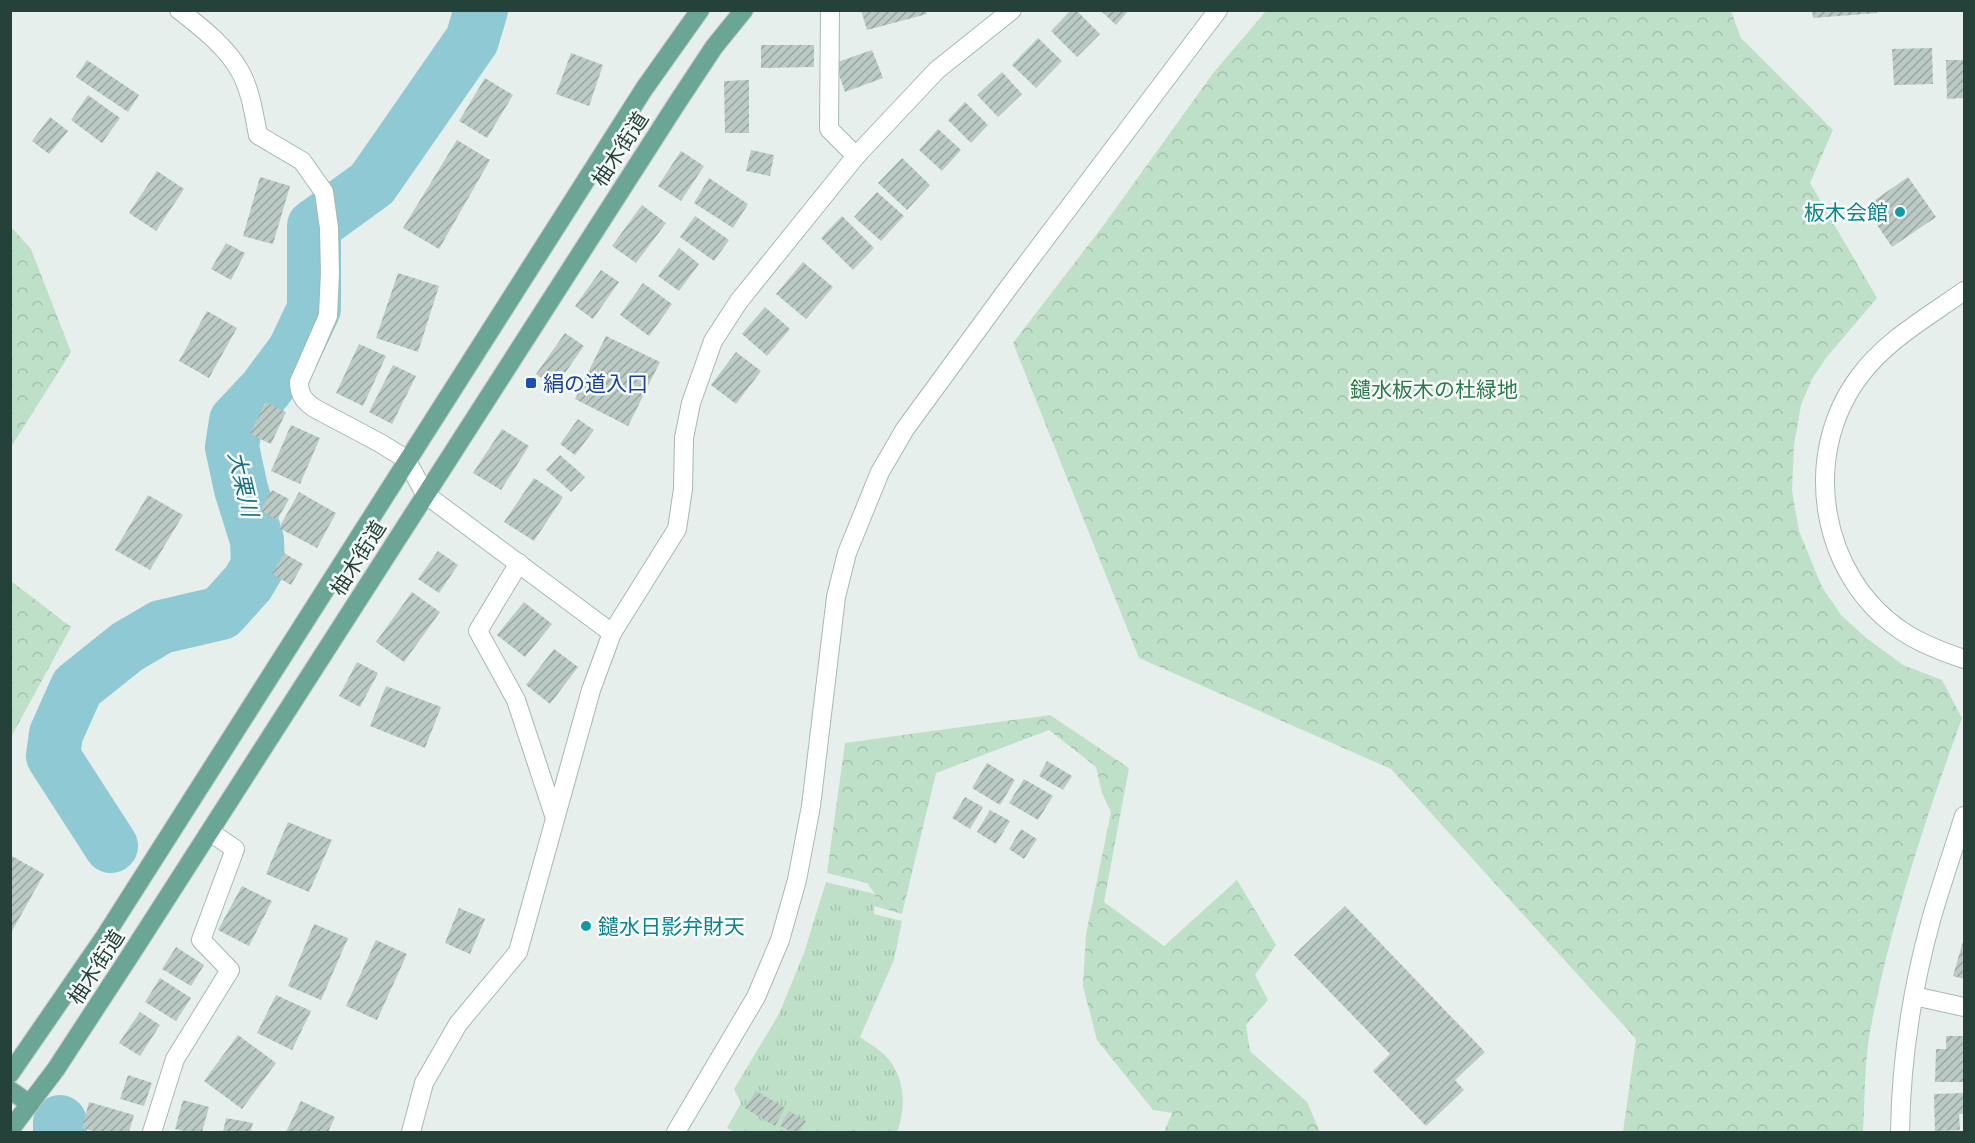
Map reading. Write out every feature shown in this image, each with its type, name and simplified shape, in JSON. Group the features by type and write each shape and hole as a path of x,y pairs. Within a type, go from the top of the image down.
{"main road":[{"name":"柚木街道","path":"10,1074 105,936 406,459 644,89 700,10"},
{"name":"柚木街道","path":"10,1130 99,1003 677,103 714,47 744,10"},
{"path":"10,1090 30,1104"}],"street":[{"path":"179,10 210,34 240,72 251,101 258,135 302,161 324,192 329,228 328,316 299,382 299,389 308,404 406,459 425,494 612,633"},
{"path":"830,10 829,129 856,156"},
{"path":"411,1132 424,1083 458,1024 518,952 591,690 612,633 677,529 684,489 684,438 691,403 713,341 739,301 856,156 937,70 1012,10"},
{"path":"676,1132 756,997 780,940 797,880 811,806 836,597 847,554 880,472 905,429 1218,10"},
{"path":"1965,291 1884,349 1858,378 1833,428 1825,466 1826,514 1841,560 1857,586 1874,607 1901,631 1926,645 1965,659"},
{"path":"519,563 478,631 516,700 555,818"},
{"path":"1900,1132 1905,1060 1914,996 1931,921 1965,816"},
{"path":"152,1132 175,1059 230,970 201,940 236,849 210,832"},
{"path":"1914,996 1965,1007"}],"green space":[{"name":"鑓水板木の杜緑地","path":"1266,11 1731,11 1741,38 1833,130 1810,183 1877,298 1826,358 1812,379 1801,405 1794,445 1792,490 1799,531 1822,587 1841,615 1865,637 1903,665 1942,680 1962,718 1898,912 1878,992 1868,1044 1863,1132 1623,1132 1636,1039 1391,769 1139,658 1013,343 1103,226 1214,72"},
{"path":"11,227 31,249 71,352 11,447"},
{"path":"11,581 71,627 11,737"},
{"path":"1050,715 1129,768 1104,902 1164,946 1237,880 1276,945 1255,975 1268,1000 1246,1025 1250,1051 1307,1102 1320,1132 1164,1132 1172,1113 1153,1110 1097,1040 1083,986 1086,934 1111,812 1102,793 1096,767 1049,730 936,773 902,914 874,906 875,894 867,883 827,873 845,743"},
{"path":"826,882 875,894 874,914 902,921 894,960 860,1037 886,1056 897,1072 902,1089 903,1107 897,1132 735,1132 727,1128 741,1103 734,1089 779,1014 804,953"}],"building":[{"path":"861,10 926,10 927,14 867,30"},
{"path":"1071,10 1076,10 1100,34 1077,57 1051,31"},
{"path":"1100,10 1129,10 1116,25"},
{"path":"1812,10 1877,10 1877,13 1813,18"},
{"path":"1038,38 1062,61 1036,88 1012,65"},
{"path":"761,45 814,45 814,67 761,68"},
{"path":"1932,48 1933,84 1894,85 1892,49"},
{"path":"872,50 883,78 845,92 835,63"},
{"path":"571,53 603,65 589,106 556,94"},
{"path":"87,60 139,95 128,112 76,77"},
{"path":"1946,60 1964,60 1964,98 1947,99"},
{"path":"1002,72 1022,94 998,117 977,95"},
{"path":"485,78 513,95 487,138 459,121"},
{"path":"749,80 749,133 725,133 724,81"},
{"path":"88,95 120,118 102,143 71,120"},
{"path":"965,102 988,125 971,143 948,120"},
{"path":"50,117 68,131 49,154 32,141"},
{"path":"938,129 961,150 942,171 919,150"},
{"path":"457,140 490,160 439,249 403,228"},
{"path":"751,150 774,155 770,176 746,171"},
{"path":"681,151 704,166 681,201 658,186"},
{"path":"902,158 930,185 907,210 878,183"},
{"path":"157,171 184,189 156,231 129,213"},
{"path":"260,177 290,186 273,244 243,236"},
{"name":"板木会館","path":"1908,177 1936,217 1892,247 1865,207"},
{"path":"709,178 748,204 733,228 694,203"},
{"path":"877,192 904,216 881,241 854,217"},
{"path":"642,205 666,223 636,263 612,246"},
{"path":"695,216 729,240 714,261 680,237"},
{"path":"842,216 874,248 853,270 821,238"},
{"path":"226,243 245,253 231,280 211,269"},
{"path":"679,248 699,264 679,291 658,276"},
{"path":"803,262 833,287 806,319 776,294"},
{"path":"601,270 619,282 593,319 575,306"},
{"path":"398,273 439,286 418,352 376,338"},
{"path":"643,283 672,304 649,336 620,315"},
{"path":"765,307 790,329 767,356 742,334"},
{"path":"207,311 237,328 209,378 179,361"},
{"path":"565,333 584,346 555,387 536,374"},
{"path":"606,336 660,362 628,426 575,399"},
{"path":"359,344 386,356 363,406 336,393"},
{"path":"736,352 761,371 736,404 711,385"},
{"path":"393,365 416,376 392,424 369,412"},
{"path":"265,402 286,412 271,444 250,434"},
{"path":"578,419 594,430 575,455 560,444"},
{"path":"291,425 320,438 300,484 271,471"},
{"path":"502,429 529,446 501,490 473,473"},
{"path":"560,455 585,477 571,492 546,470"},
{"path":"534,478 563,497 534,541 504,522"},
{"path":"272,490 289,499 277,520 260,510"},
{"path":"299,492 336,513 317,548 279,528"},
{"path":"148,495 183,515 150,570 115,550"},
{"path":"438,551 458,565 439,593 418,579"},
{"path":"284,553 303,564 291,585 272,574"},
{"path":"412,592 440,612 404,662 376,642"},
{"path":"524,602 552,624 525,657 497,635"},
{"path":"554,649 578,667 550,704 526,685"},
{"path":"357,662 378,673 360,707 339,696"},
{"path":"386,686 441,707 425,748 370,726"},
{"path":"1047,761 1072,776 1063,790 1039,776"},
{"path":"987,763 1015,780 1000,805 972,788"},
{"path":"1024,779 1053,796 1038,820 1009,803"},
{"path":"965,797 983,807 970,829 952,818"},
{"path":"990,810 1010,821 996,844 977,832"},
{"path":"288,822 332,840 309,892 266,874"},
{"path":"1021,829 1037,839 1024,859 1009,849"},
{"path":"10,855 44,874 12,931 10,930"},
{"path":"242,886 272,901 249,946 218,930"},
{"path":"1345,906 1485,1052 1455,1080 1464,1090 1426,1126 1373,1071 1390,1054 1294,955"},
{"path":"459,908 485,919 470,954 445,943"},
{"path":"314,924 348,938 321,1000 288,986"},
{"path":"1964,938 1964,979 1953,976"},
{"path":"376,940 407,954 377,1020 346,1006"},
{"path":"176,947 204,965 191,986 162,969"},
{"path":"160,978 191,998 176,1021 145,1002"},
{"path":"276,995 311,1011 292,1050 257,1033"},
{"path":"140,1012 160,1025 140,1056 119,1043"},
{"path":"238,1035 276,1063 242,1109 204,1081"},
{"path":"1946,1036 1964,1036 1963,1082 1935,1082 1936,1049 1946,1049"},
{"path":"128,1075 152,1083 144,1106 120,1099"},
{"path":"756,1091 785,1108 775,1126 745,1108"},
{"path":"1964,1093 1964,1114 1959,1114 1960,1130 1935,1131 1934,1094"},
{"path":"183,1100 209,1107 202,1132 175,1129"},
{"path":"301,1101 335,1117 328,1132 286,1132"},
{"path":"89,1102 134,1115 129,1132 97,1132 82,1128"},
{"path":"789,1111 806,1121 799,1132 792,1132 780,1126"},
{"path":"226,1118 253,1123 250,1132 223,1132"}],"waterway":[{"name":"大栗川","path":"111,846 53,756 56,734 77,687 127,647 161,627 221,613 248,583 258,566 257,540 241,489 232,447 236,421 265,390 294,351 314,309 314,226 372,184 472,40 481,10"},
{"name":"大栗川","path":"60,1122 60,1132"}],"place":[{"name":"板木会館","path":"1900,212"},
{"name":"絹の道入口","path":"531,383"},
{"name":"鑓水日影弁財天","path":"586,926"}]}
